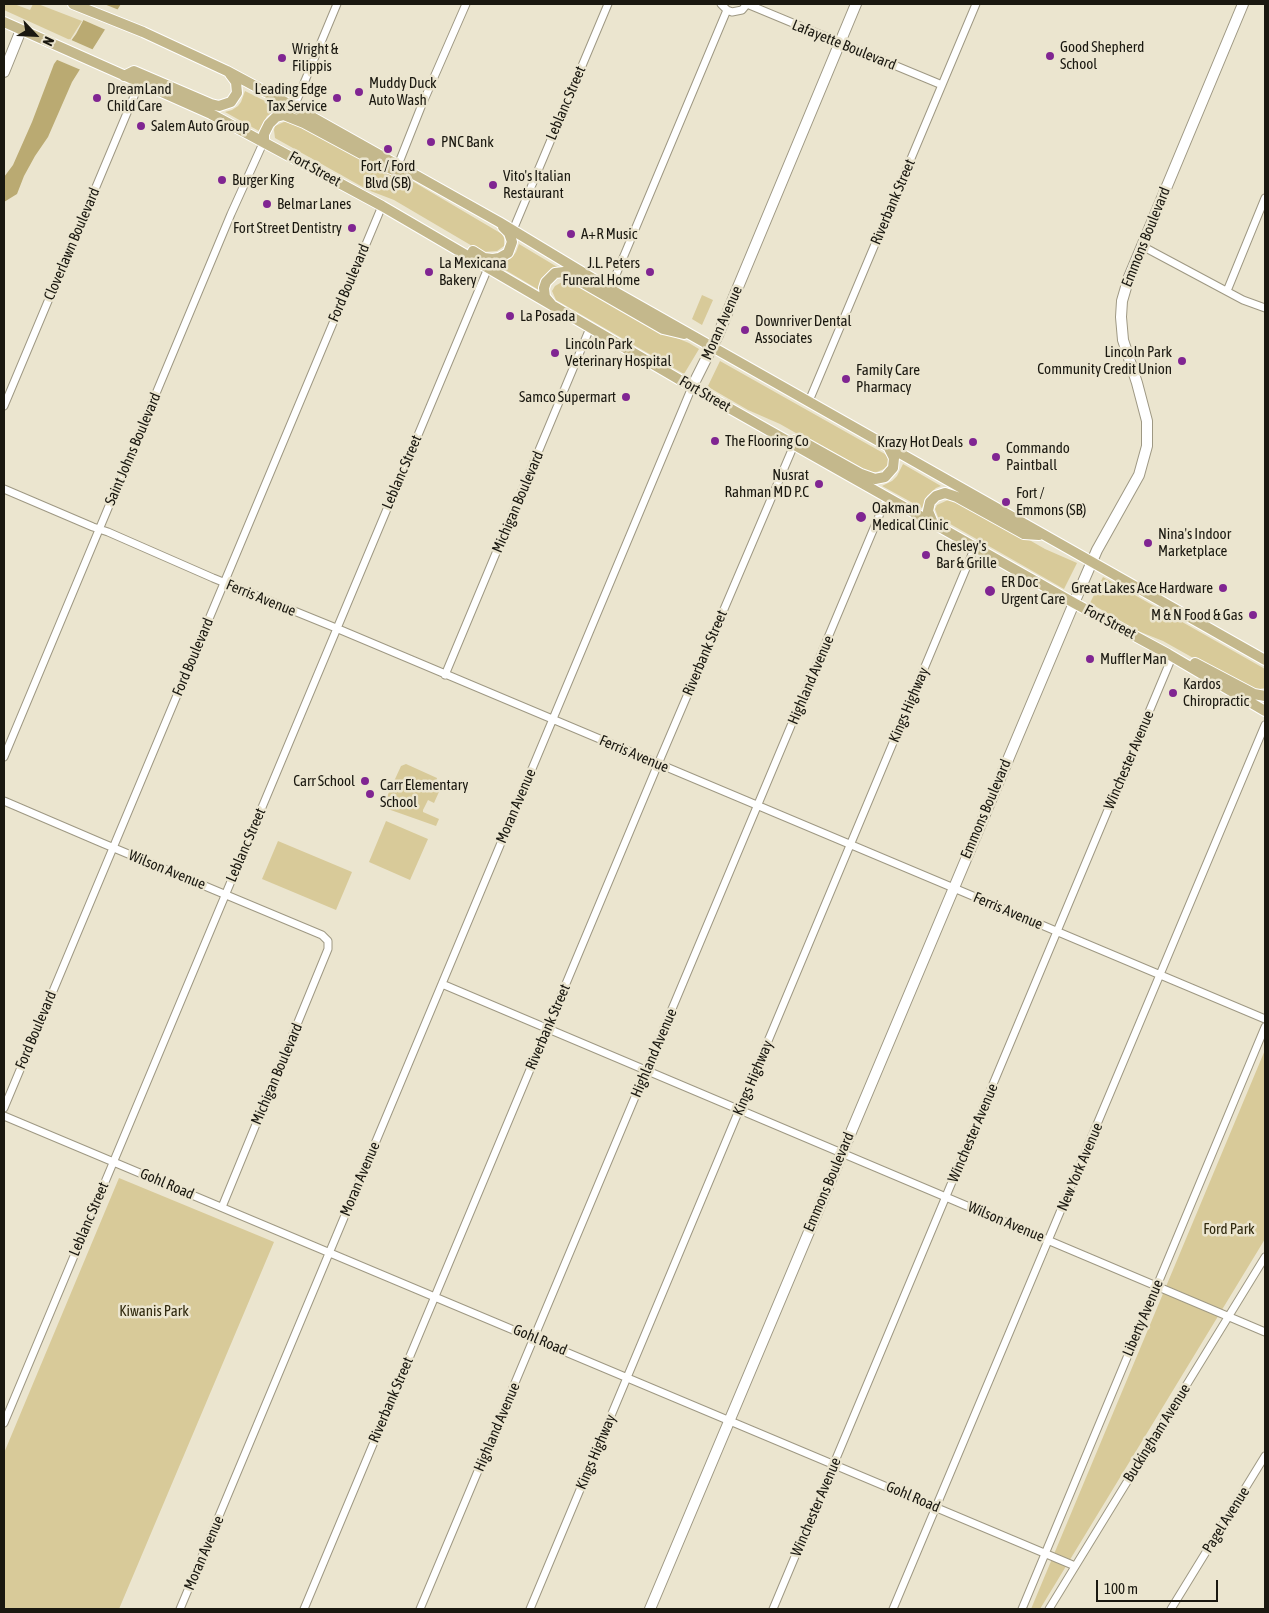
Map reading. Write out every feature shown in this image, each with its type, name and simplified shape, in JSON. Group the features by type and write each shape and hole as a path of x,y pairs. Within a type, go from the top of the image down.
{"main road":[{"path":"73,4 228,71 294,107 499,222 610,289 809,400 888,446 897,455 1265,660"},
{"name":"Fort Street","path":"4,22 211,114 264,141 382,206 692,387 1265,711"},
{"path":"124,76 134,71 219,106 231,102 238,93 236,82 228,71"},
{"path":"264,141 264,134 269,124 276,116 284,115 304,123 384,166 426,181"},
{"path":"382,206 392,205 484,258 499,258 508,253 512,242 508,233 499,222"},
{"path":"553,307 544,297 544,288 546,282 555,273 564,272 663,330 695,336"},
{"path":"782,438 800,440 861,474 875,479 885,477 890,473 897,455"},
{"path":"933,523 928,511 930,502 936,496 945,493 957,496 1024,534 1045,536"},
{"path":"1170,656 1181,655 1254,694 1265,696"}],"street":[{"path":"294,107 337,4"},
{"path":"398,165 466,4"},
{"name":"Leblanc Street","path":"512,230 608,4"},
{"path":"721,4 727,10 737,12 742,10 747,4"},
{"name":"Lafayette Boulevard","path":"747,4 942,85"},
{"name":"Moran Avenue","path":"180,1609 692,387 712,346 856,4"},
{"name":"Riverbank Street","path":"809,400 976,4"},
{"name":"Emmons Boulevard","path":"650,1609 1074,603 1097,550 1139,475 1147,446 1147,420 1123,340 1122,301 1142,246 1243,4"},
{"path":"610,289 727,10"},
{"path":"4,72 21,30"},
{"name":"Cloverlawn Boulevard","path":"4,406 140,82"},
{"name":"Saint Johns Boulevard","path":"4,758 231,214 264,141"},
{"path":"1227,291 1265,198"},
{"name":"Ford Boulevard","path":"4,1108 382,206"},
{"path":"1142,246 1252,304 1265,308"},
{"name":"Leblanc Street","path":"4,1423 488,268"},
{"name":"Michigan Boulevard","path":"445,675 590,328"},
{"name":"Riverbank Street","path":"304,1609 658,764 794,445"},
{"name":"Ferris Avenue","path":"4,489 1265,1019"},
{"name":"Highland Avenue","path":"420,1609 887,497"},
{"name":"Kings Highway","path":"530,1609 975,547"},
{"name":"Winchester Avenue","path":"773,1609 1057,932 1170,656"},
{"name":"New York Avenue","path":"893,1609 1265,725"},
{"name":"Wilson Avenue","path":"4,801 322,935 328,941"},
{"name":"Michigan Boulevard","path":"222,1207 325,957 329,945 328,941"},
{"name":"Wilson Avenue","path":"442,984 1265,1332"},
{"name":"Liberty Avenue","path":"1022,1609 1265,1027"},
{"name":"Gohl Road","path":"4,1116 1075,1566"},
{"name":"Buckingham Avenue","path":"1049,1609 1265,1258"},
{"name":"Pagel Avenue","path":"1171,1609 1265,1456"}],"green space":[{"path":"4,4 14,4 30,10 33,4 38,4 82,21 70,40 4,10"},
{"path":"245,91 279,108 267,116 259,131 225,112 238,106"},
{"path":"293,121 381,168 407,178 502,234 504,246 497,251 483,252 394,200 368,190 275,138 275,126"},
{"path":"519,244 559,268 542,281 539,290 497,265 504,263 513,256"},
{"path":"562,282 576,283 662,332 699,349 684,374 556,300 552,291 555,286"},
{"path":"702,295 713,300 702,325 692,319"},
{"path":"720,361 885,454 888,457 888,466 877,472 861,470 780,424 748,410 710,388 708,386"},
{"path":"903,464 941,486 927,496 922,508 882,486 897,476"},
{"path":"948,500 954,500 970,506 1045,549 1077,563 1064,589 938,517 935,509 937,505"},
{"path":"1103,577 1265,669 1265,688 1254,690 1245,687 1163,641 1138,631 1090,603"},
{"path":"406,764 437,778 436,782 442,785 434,803 428,800 423,810 423,812 439,819 436,826 385,808 387,802 385,801 401,766"},
{"path":"386,821 428,839 410,880 369,862"},
{"path":"278,841 352,872 336,910 262,879"},
{"name":"Ford Park","path":"1265,1050 1265,1239 1040,1609 1031,1609"},
{"name":"Kiwanis Park","path":"119,1178 274,1242 119,1609 4,1609 4,1453"}],"shaded area":[{"path":"92,4 121,4 72,82 48,137 24,176 17,194 4,202 4,177 13,165 54,64 76,34"}],"pier":[{"path":"90,4 104,4 119,10 106,30 81,19"},
{"path":"69,39 94,50 81,70 55,59"}],"place":[{"name":"Good Shepherd School","path":"1050,56"},
{"name":"Wright & Filippis","path":"282,58"},
{"name":"Muddy Duck Auto Wash","path":"359,92"},
{"name":"DreamLand Child Care","path":"97,98"},
{"name":"Leading Edge Tax Service","path":"337,98"},
{"name":"Salem Auto Group","path":"141,126"},
{"name":"PNC Bank","path":"431,142"},
{"name":"Fort / Ford Blvd (SB)","path":"388,149"},
{"name":"Burger King","path":"222,180"},
{"name":"Vito's Italian Restaurant","path":"493,185"},
{"name":"Belmar Lanes","path":"267,204"},
{"name":"Fort Street Dentistry","path":"352,228"},
{"name":"A+R Music","path":"571,234"},
{"name":"La Mexicana Bakery","path":"429,272"},
{"name":"J.L. Peters Funeral Home","path":"650,272"},
{"name":"La Posada","path":"510,316"},
{"name":"Downriver Dental Associates","path":"745,330"},
{"name":"Lincoln Park Veterinary Hospital","path":"555,353"},
{"name":"Lincoln Park Community Credit Union","path":"1182,361"},
{"name":"Family Care Pharmacy","path":"846,379"},
{"name":"Samco Supermart","path":"626,397"},
{"name":"The Flooring Co","path":"715,441"},
{"name":"Krazy Hot Deals","path":"973,442"},
{"name":"Commando Paintball","path":"996,457"},
{"name":"Nusrat Rahman MD P.C","path":"819,484"},
{"name":"Fort / Emmons (SB)","path":"1006,502"},
{"name":"Oakman Medical Clinic","path":"861,517"},
{"name":"Nina's Indoor Marketplace","path":"1148,543"},
{"name":"Chesley's Bar & Grille","path":"926,555"},
{"name":"Great Lakes Ace Hardware","path":"1223,588"},
{"name":"ER Doc Urgent Care","path":"990,591"},
{"name":"M & N Food & Gas","path":"1253,615"},
{"name":"Muffler Man","path":"1090,659"},
{"name":"Kardos Chiropractic","path":"1173,693"},
{"name":"Carr School","path":"365,781"},
{"name":"Carr Elementary School","path":"370,794"}]}
